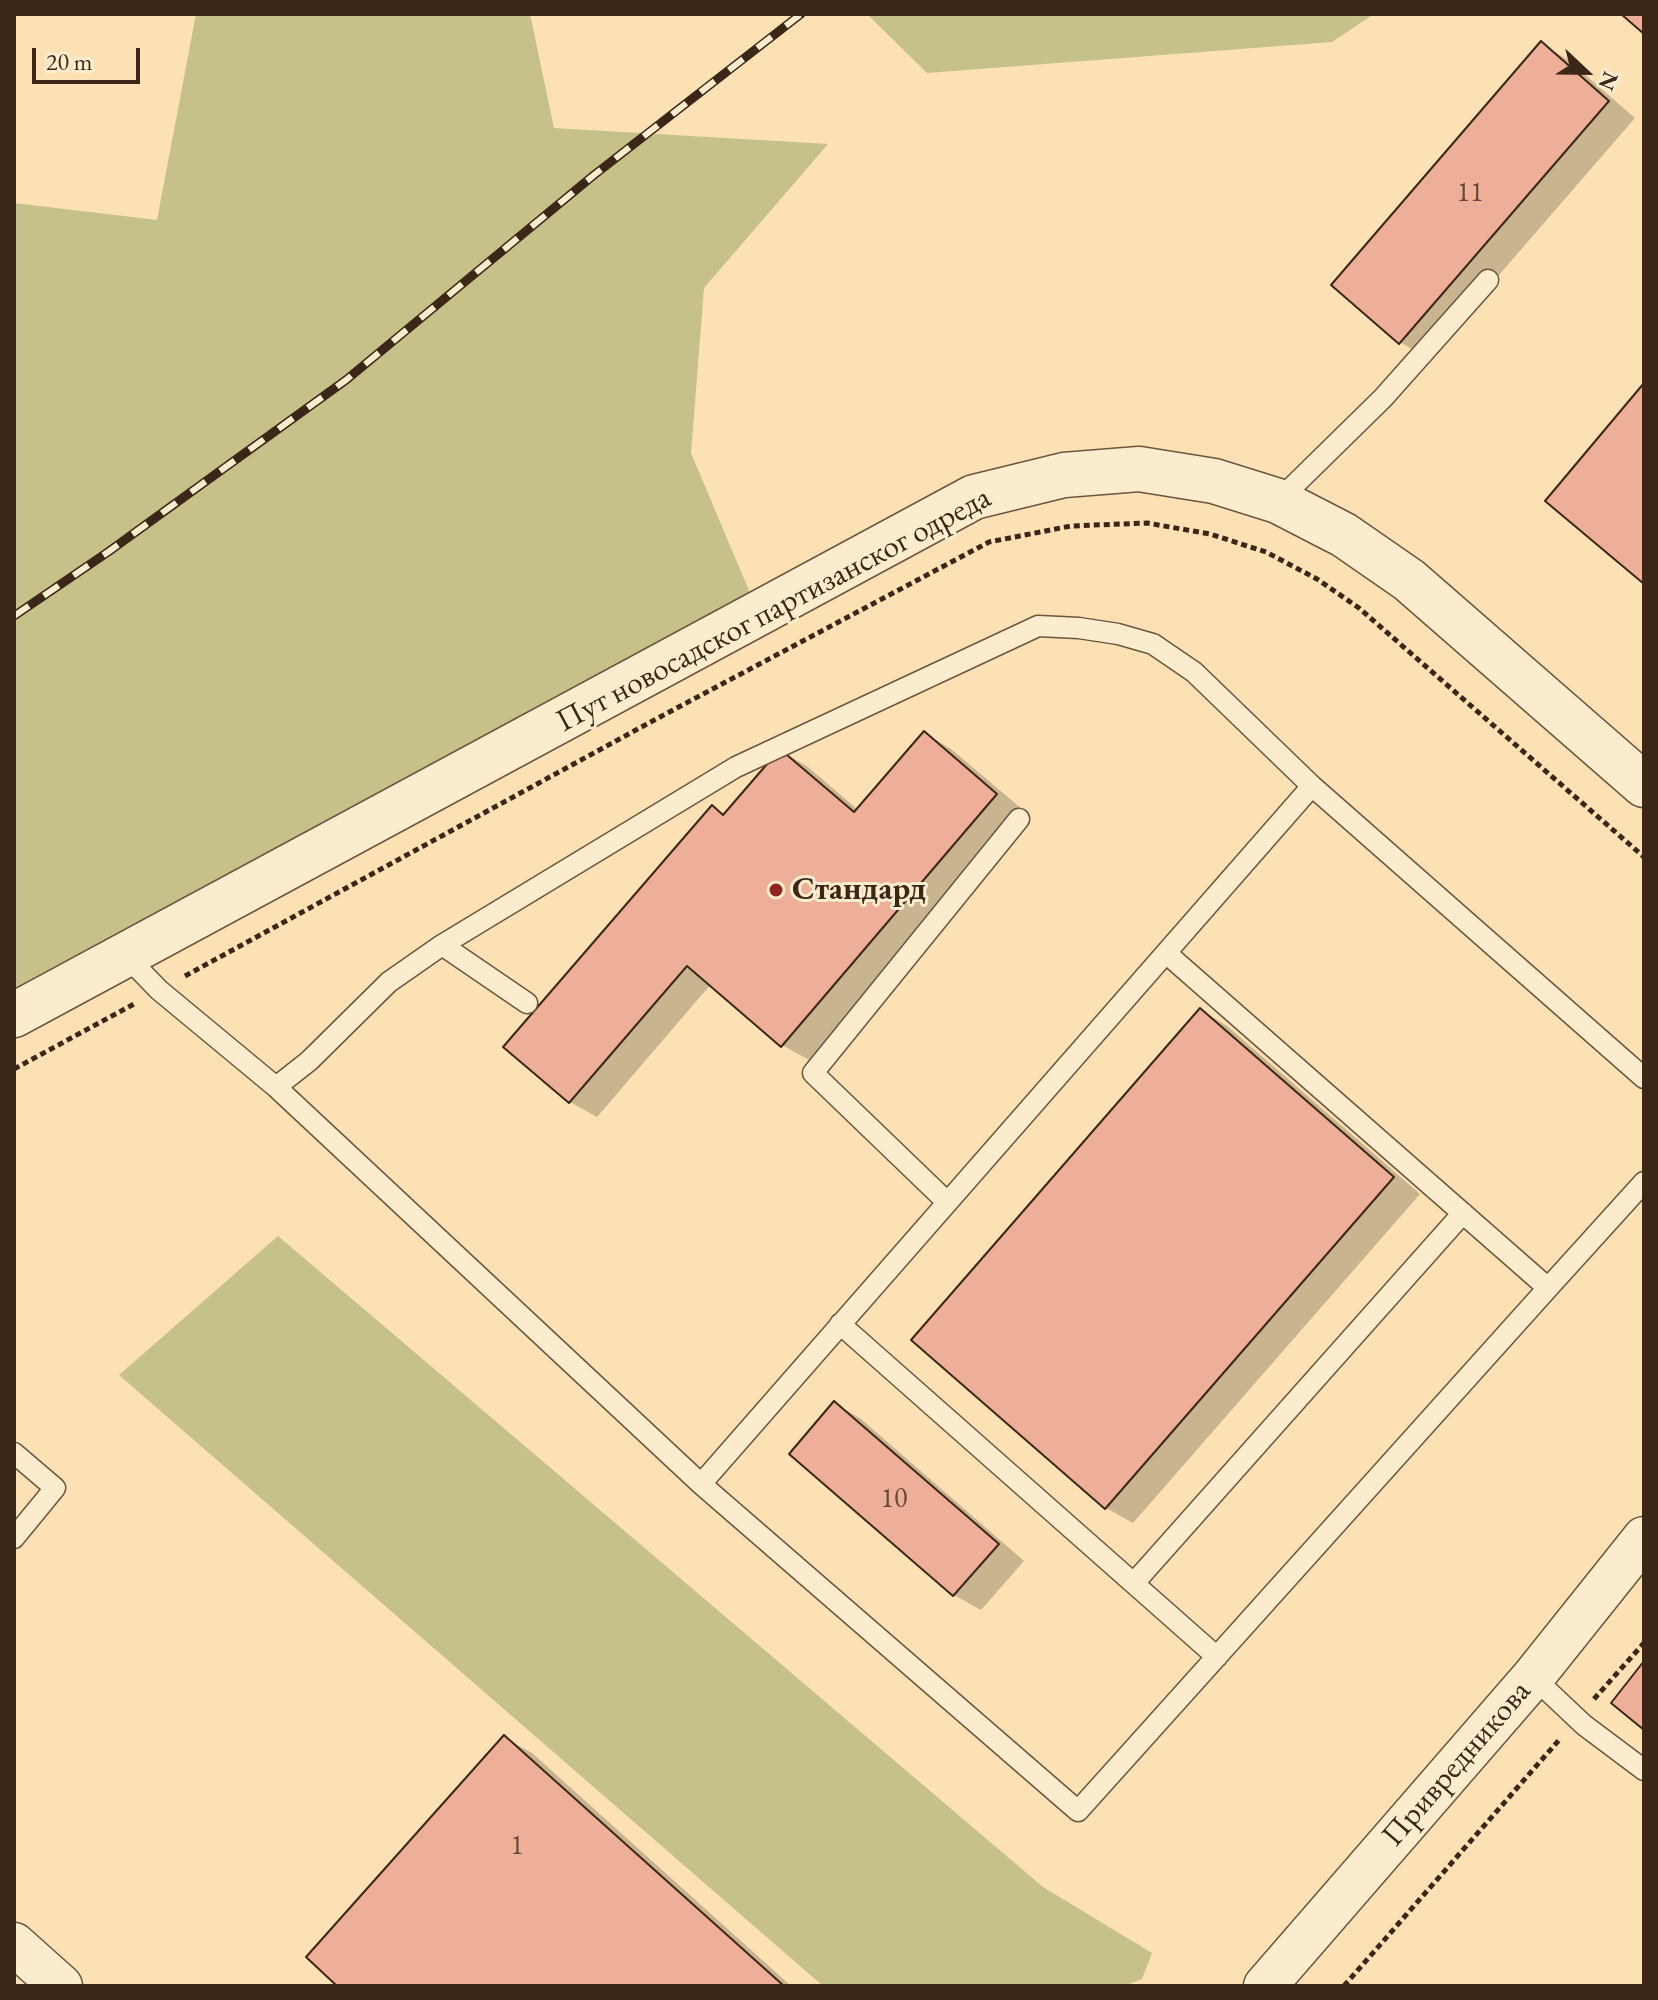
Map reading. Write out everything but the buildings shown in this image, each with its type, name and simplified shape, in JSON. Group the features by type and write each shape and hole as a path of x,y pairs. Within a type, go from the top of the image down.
{"street":[{"name":"Пут новосадског партизанског одреда","path":"14,1015 974,497 1064,475 1139,469 1214,481 1278,501 1344,535 1409,580 1644,785"},
{"name":"Привредникова","path":"1274,1982 1533,1677 1644,1538"},
{"path":"14,1944 61,1986"}],"lane":[{"path":"1278,501 1383,398 1488,280"},
{"path":"276,1087 309,1061 389,982 442,945 736,767 1038,626 1118,634 1153,644 1194,672 1312,786 1644,1078"},
{"path":"701,1484 1312,786"},
{"path":"947,1202 813,1073 1019,819"},
{"path":"442,945 527,1003"},
{"path":"1166,953 1548,1288"},
{"path":"126,956 159,990 276,1087 701,1484 1078,1811 1644,1182"},
{"path":"1134,1583 1463,1213"},
{"path":"840,1324 1217,1657"},
{"path":"14,1453 55,1488 14,1538"},
{"path":"1533,1677 1584,1725 1644,1770"}],"path":[{"path":"1344,1986 1644,1643"}],"shaded area":[{"path":"196,14 530,14 554,128 828,144 704,288 691,453 750,593 14,988 14,203 157,220"},
{"path":"867,14 1374,14 1332,42 927,73"},
{"path":"278,1236 1043,1887 1152,1953 1142,1979 1124,1986 823,1986 119,1375"}],"railway":[{"path":"14,616 346,380 594,175 801,14"}],"place":[{"name":"Стандард","path":"776,890"}]}
